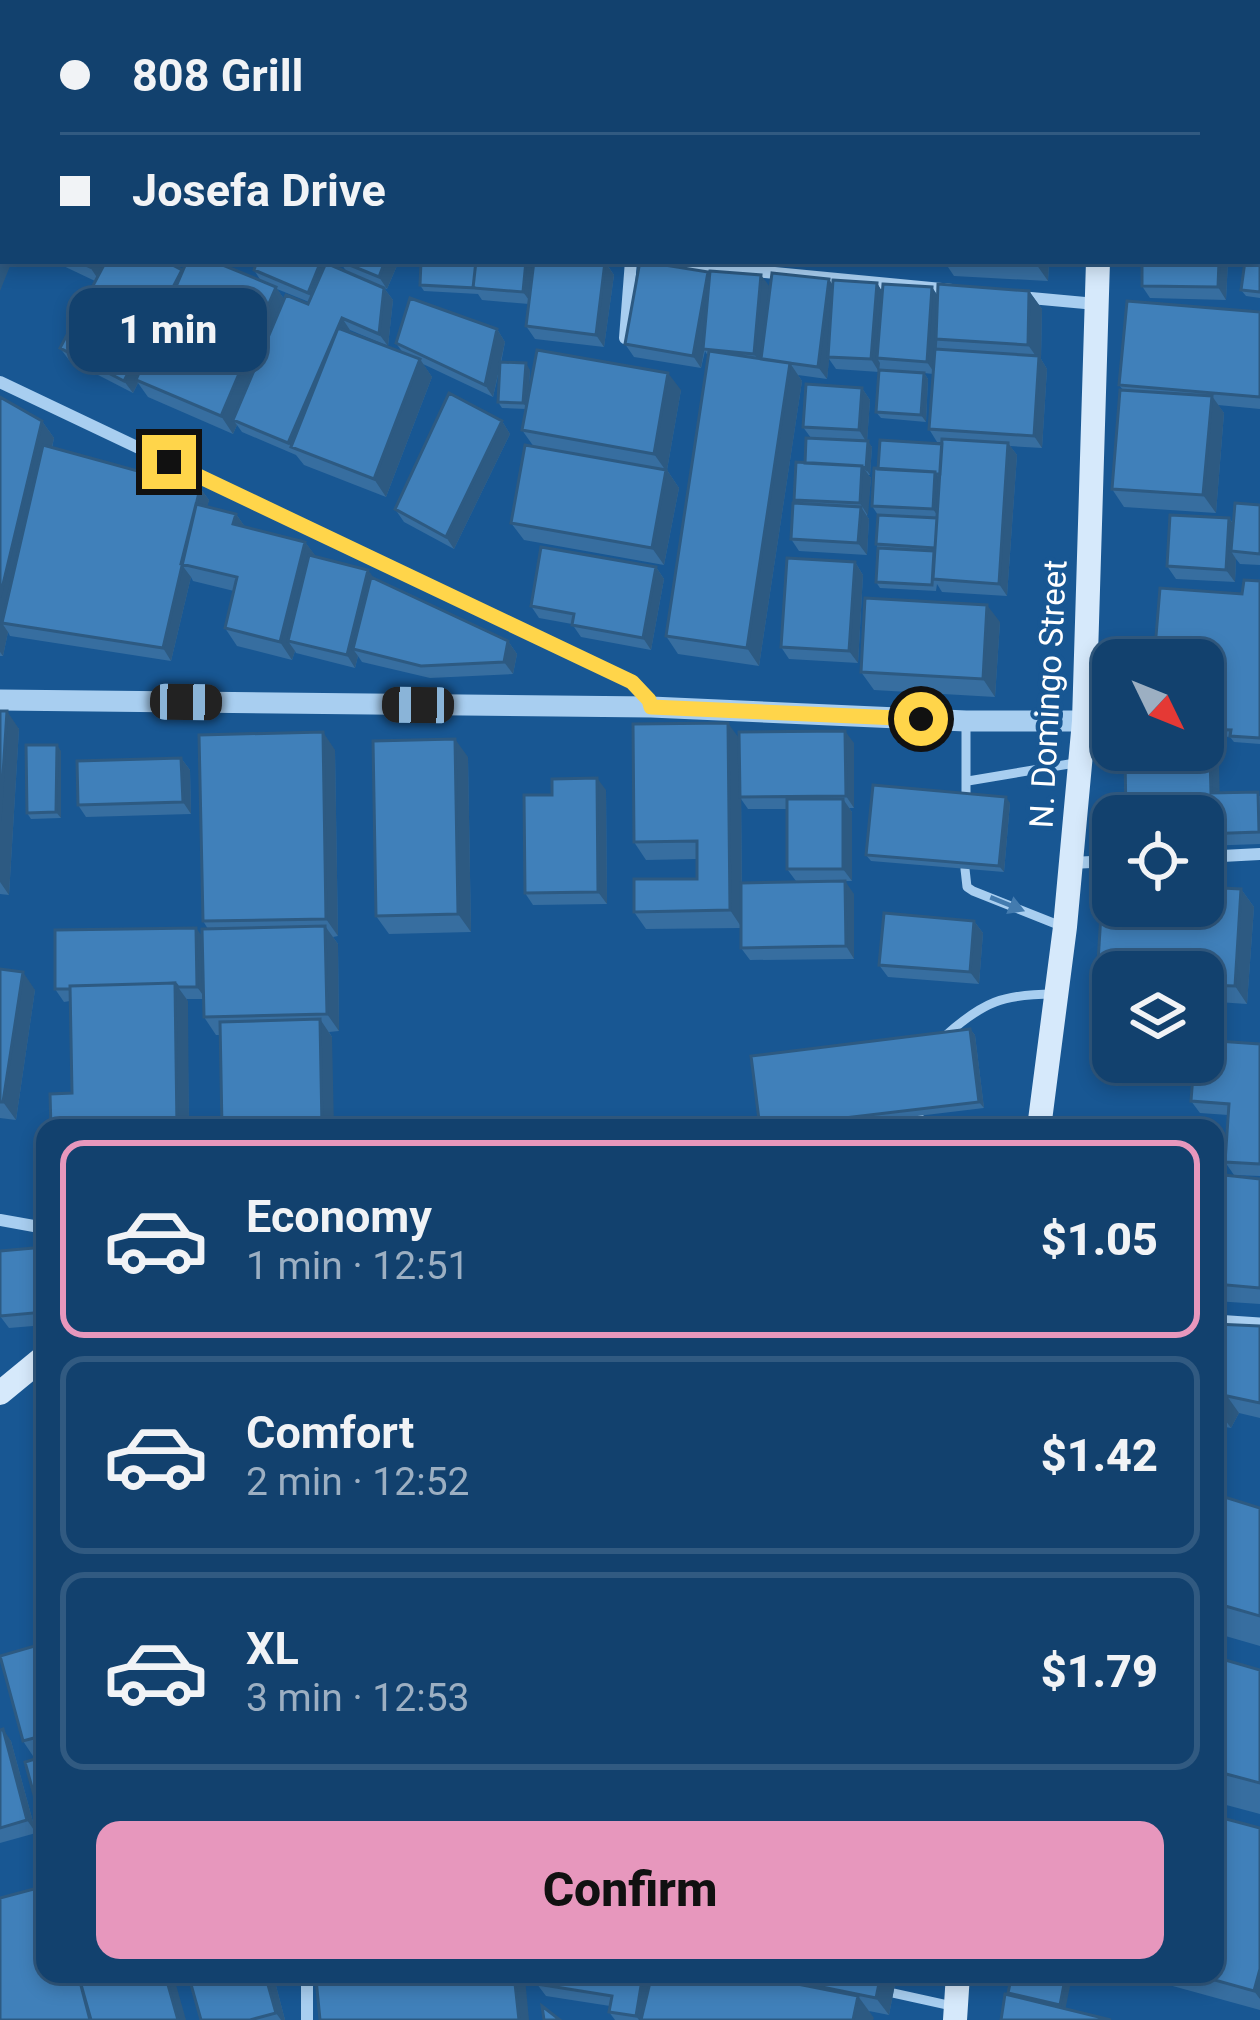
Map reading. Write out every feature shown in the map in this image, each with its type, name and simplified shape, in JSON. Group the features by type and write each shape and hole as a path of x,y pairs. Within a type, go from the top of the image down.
{"main road":[{"name":"N. Domingo Street","path":"1040,1119 1065,928 1084,721 1098,264"},
{"path":"0,1393 36,1363"},
{"path":"956,2013 958,1983"}],"street":[{"path":"625,338 631,264"},
{"path":"683,264 956,290"},
{"path":"1002,295 1096,304"},
{"path":"0,382 632,682 651,707"},
{"path":"0,700 651,707 967,721 1084,721"},
{"path":"1224,856 1260,854"},
{"path":"1071,863 1092,862"},
{"path":"0,1220 36,1226"},
{"path":"307,1983 307,2020"}],"lane":[{"path":"966,799 967,721"},
{"path":"968,781 1081,763"},
{"path":"965,869 967,887 1065,928"},
{"path":"941,1040 970,1013 1016,994 1057,994"},
{"path":"919,1115 919,1119"},
{"path":"1224,1320 1260,1322"},
{"path":"893,1993 956,2013"}],"building":[{"path":"104,264 171,264 182,270 124,381 60,348"},
{"path":"186,264 220,264 276,287 221,416 136,380"},
{"path":"256,264 320,264 308,293 254,270"},
{"path":"326,264 384,288 379,334 342,318 288,443 233,420 286,295 308,304"},
{"path":"347,264 384,264 379,277"},
{"path":"421,264 476,264 473,288 420,285"},
{"path":"476,264 526,264 523,292 473,288"},
{"path":"534,264 605,264 596,335 526,326"},
{"path":"639,264 708,272 693,356 625,344"},
{"path":"1142,264 1219,264 1218,287 1142,286"},
{"path":"1245,264 1260,264 1260,292 1241,290"},
{"path":"710,271 761,275 754,354 703,349"},
{"path":"772,273 829,279 818,367 761,359"},
{"path":"833,280 877,283 871,359 828,357"},
{"path":"883,284 932,287 927,362 877,358"},
{"path":"938,284 1029,291 1028,345 936,339"},
{"path":"410,298 497,329 485,385 396,343"},
{"path":"1127,301 1260,312 1260,397 1119,385"},
{"path":"338,328 420,359 374,479 291,447"},
{"path":"935,349 1039,356 1034,436 929,429"},
{"path":"537,350 668,373 654,454 522,430"},
{"path":"709,351 790,363 747,648 666,636"},
{"path":"500,362 526,363 523,403 498,402"},
{"path":"879,370 924,373 921,415 876,412"},
{"path":"806,384 862,388 859,430 803,427"},
{"path":"1120,390 1212,396 1203,495 1112,489"},
{"path":"449,393 502,421 446,537 395,509"},
{"path":"0,397 42,421 0,597"},
{"path":"806,438 868,441 866,469 805,463"},
{"path":"942,439 1008,443 999,584 933,579"},
{"path":"880,440 942,444 940,474 878,469"},
{"path":"43,445 200,488 163,648 2,623"},
{"path":"525,445 666,470 652,548 511,523"},
{"path":"796,462 862,466 860,503 794,500"},
{"path":"874,468 935,472 933,509 872,506"},
{"path":"793,503 861,507 858,543 791,539"},
{"path":"1235,503 1260,505 1260,554 1231,551"},
{"path":"196,504 236,514 233,524 305,542 280,642 225,628 237,577 181,564"},
{"path":"878,515 937,518 935,548 876,544"},
{"path":"1170,515 1229,518 1226,570 1167,566"},
{"path":"541,547 656,567 643,638 572,625 574,614 531,606"},
{"path":"878,548 934,551 932,585 876,582"},
{"path":"309,555 368,570 347,655 288,641"},
{"path":"787,558 855,562 849,651 781,647"},
{"path":"371,577 508,641 504,662 421,666 353,649"},
{"path":"1244,580 1260,581 1260,738 1230,736 1231,730 1224,730 1224,639 1156,639 1160,588 1242,594"},
{"path":"865,598 987,605 983,679 861,672"},
{"path":"0,711 7,711 0,822"},
{"path":"728,723 730,910 634,912 634,879 697,879 697,841 634,842 633,724"},
{"path":"845,731 846,796 740,797 739,732"},
{"path":"323,732 326,919 203,921 199,735"},
{"path":"455,739 458,914 376,916 373,741"},
{"path":"26,745 57,745 56,812 27,813"},
{"path":"181,758 183,802 78,805 77,761"},
{"path":"1125,771 1210,771 1211,793 1258,792 1259,832 1224,833 1224,795 1126,795"},
{"path":"597,778 598,892 525,893 524,795 552,795 552,779"},
{"path":"873,785 1006,797 999,866 866,855"},
{"path":"787,799 843,799 843,869 787,869"},
{"path":"845,881 846,946 741,948 741,883"},
{"path":"1224,888 1241,889 1235,986 1224,986 1224,951 1099,951 1100,927 1224,927"},
{"path":"884,913 974,921 970,972 879,965"},
{"path":"325,926 327,1014 204,1017 202,929"},
{"path":"196,928 197,987 175,983 55,989 55,930"},
{"path":"0,969 23,972 3,1102 0,1102"},
{"path":"175,983 177,1119 51,1119 50,1094 72,1093 70,986"},
{"path":"320,1019 322,1119 222,1119 220,1022"},
{"path":"970,1029 979,1102 836,1119 759,1119 751,1056"},
{"path":"1224,1041 1260,1044 1260,1164 1225,1162 1229,1104 1191,1101 1192,1083 1224,1083"},
{"path":"1224,1175 1260,1179 1260,1288 1224,1285"},
{"path":"36,1248 36,1313 0,1316 0,1251"},
{"path":"1224,1324 1260,1326 1260,1403 1227,1396 1224,1401"},
{"path":"1224,1497 1260,1508 1260,1616 1224,1606"},
{"path":"36,1646 36,1737 23,1741 0,1656"},
{"path":"1224,1660 1260,1670 1260,1783 1224,1773"},
{"path":"0,1730 27,1820 0,1828"},
{"path":"36,1759 36,1802 25,1762"},
{"path":"1224,1818 1260,1828 1260,1969 1254,1991 1224,1983"},
{"path":"36,1888 36,1983 80,1983 90,2020 0,2020 0,1898"},
{"path":"81,1983 168,1983 178,2020 91,2020"},
{"path":"191,1983 268,1983 276,2013 250,2020 201,2020"},
{"path":"316,1983 515,1983 519,2020 320,2020"},
{"path":"642,1983 636,2016 609,2012 612,1996 537,1984"},
{"path":"650,1983 792,1983 858,1996 853,2020 641,2020"},
{"path":"802,1983 879,1983 876,1998"},
{"path":"1010,1983 1064,1983 1060,2005 1008,1993"},
{"path":"1005,1994 1111,2020 1001,2020"},
{"path":"542,2006 560,2020 544,2020"}],"route":[{"path":"169,462 632,682 651,707 921,719"}]}
